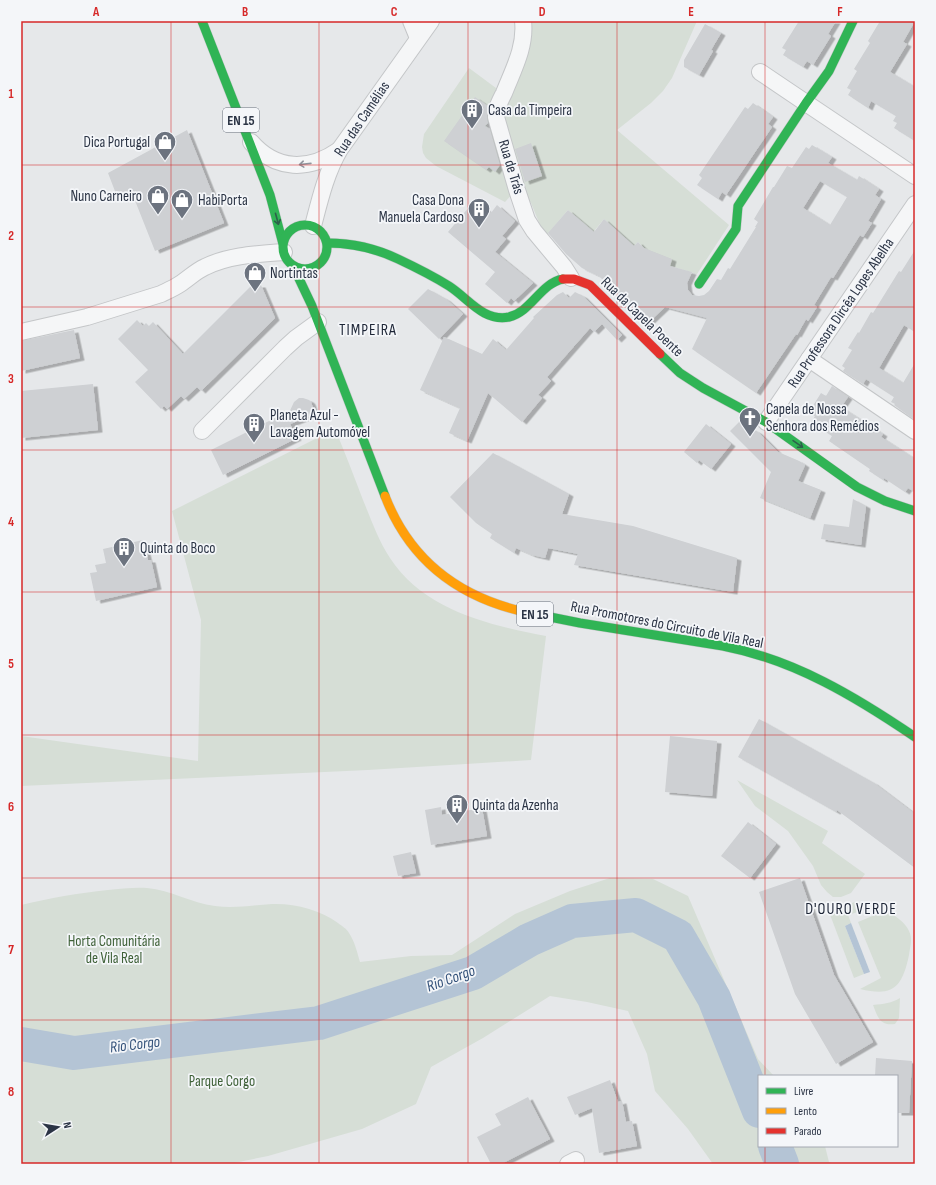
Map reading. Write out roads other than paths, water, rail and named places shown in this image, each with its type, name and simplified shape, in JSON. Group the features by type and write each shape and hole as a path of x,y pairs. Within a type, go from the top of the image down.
{"main road":[{"name":"EN 15","path":"202,21 270,195 287,260 293,266 312,306"},
{"path":"700,284 736,229 738,206 829,71 853,21"},
{"name":"EN 15","path":"270,195 284,210"},
{"path":"283,248 286,235 292,229 302,224 320,230 324,236 327,242 327,250 325,257 315,271 293,266"},
{"path":"327,242 344,242 383,251 443,283 482,311 495,317 504,318 514,316 524,309 550,284 563,279 571,278"},
{"name":"Rua da Capela Poente","path":"571,278 580,280 590,285 680,373 703,388 766,422 867,493 886,502 915,511"},
{"name":"EN 15","path":"312,306 313,290"},
{"name":"Rua Promotores do Circuito de Vila Real","path":"312,306 378,481 394,516 406,538 424,560 456,585 481,598 524,612 724,646 764,657 796,668 831,684 875,710 915,737"}],"street":[{"path":"411,21 418,38"},
{"name":"Rua das Camélias","path":"302,224 323,191 332,163 340,149 431,21"},
{"name":"Rua de Trás","path":"522,21 524,31 522,48 498,106 496,117 527,220 534,231 560,261 571,278"},
{"path":"760,72 915,176"},
{"path":"248,139 258,150 271,159 285,164 300,165 314,163 328,158 340,149"},
{"name":"Rua Professora Dircêa Lopes Abelha","path":"766,422 915,204"},
{"path":"21,332 86,317 161,294 181,284 194,273 219,261 283,248"},
{"path":"202,431 285,348 318,322"},
{"path":"809,359 915,431"}],"water":[{"path":"851,923 870,972 864,974 845,926"}],"waterway":[{"name":"Rio Corgo","path":"21,1044 74,1053 319,1023 473,973 529,940 572,921 636,915 678,936 714,998 758,1108"},
{"name":"Rio Corgo","path":"775,1147 782,1164"}],"place":[{"name":"Casa da Timpeira","path":"472,130"},
{"name":"Dica Portugal","path":"165,162"},
{"name":"Nuno Carneiro","path":"158,216"},
{"name":"HabiPorta","path":"182,220"},
{"name":"Casa Dona Manuela Cardoso","path":"479,228"},
{"name":"Nortintas","path":"255,292"},
{"name":"Capela de Nossa Senhora dos Remédios","path":"750,438"},
{"name":"Planeta Azul - Lavagem Automóvel","path":"254,444"},
{"name":"Quinta do Boco","path":"124,568"},
{"name":"Quinta da Azenha","path":"457,824"}],"district":[{"name":"TIMPEIRA","path":"368,330"},
{"name":"D'OURO VERDE","path":"851,909"}],"park label":[{"name":"Horta Comunitária de Vila Real","path":"114,950"},
{"name":"Parque Corgo","path":"222,1081"}]}
